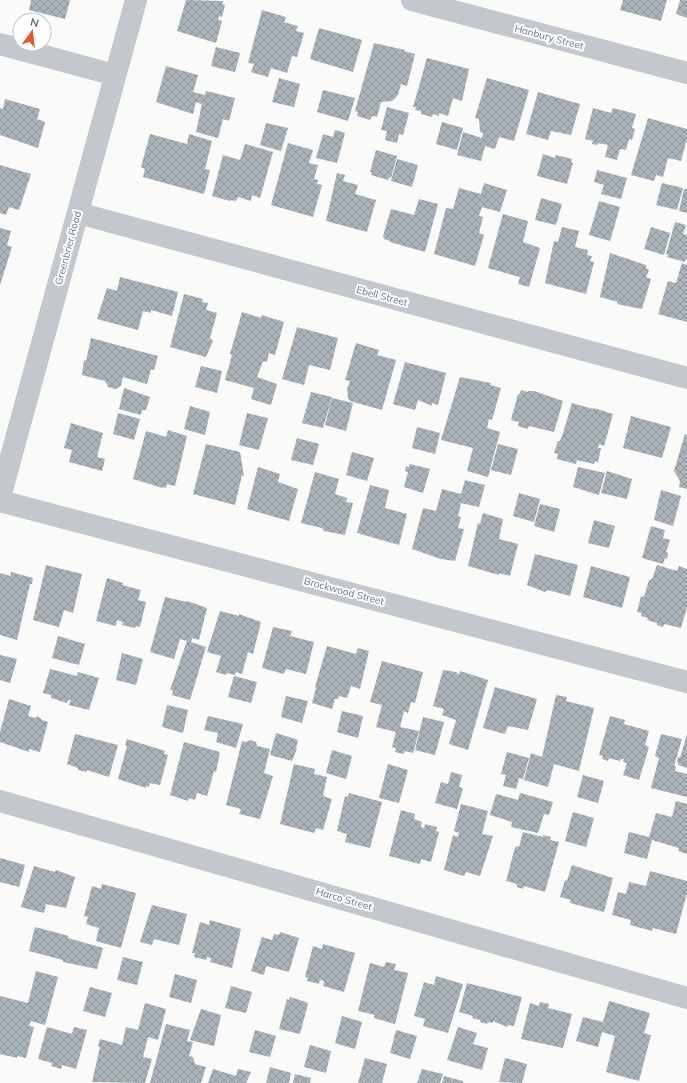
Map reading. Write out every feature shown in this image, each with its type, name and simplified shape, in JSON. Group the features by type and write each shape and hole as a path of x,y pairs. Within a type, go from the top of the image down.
{"street":[{"name":"Greenbrier Road","path":"0,497 136,0"},
{"name":"Hanbury Street","path":"412,0 687,74"},
{"path":"0,44 115,76"},
{"name":"Ebell Street","path":"78,213 687,378"},
{"name":"Brockwood Street","path":"0,501 687,682"},
{"name":"Harco Street","path":"0,801 687,998"}],"building":[{"path":"31,0 70,0 65,19 52,16 52,12 37,12 29,10"},
{"path":"186,0 223,1 222,4 225,5 222,17 219,16 218,20 222,21 216,43 177,31"},
{"path":"623,0 667,0 661,21 620,10"},
{"path":"680,0 687,0 687,18 676,14"},
{"path":"262,10 286,17 284,22 298,26 296,31 304,33 297,57 292,56 287,73 271,68 268,77 251,72 254,64 248,63"},
{"path":"319,28 362,40 353,72 310,59"},
{"path":"374,43 405,50 404,51 415,54 407,86 401,84 398,95 392,101 381,102 377,117 372,116 370,120 357,116 358,112 355,111"},
{"path":"216,47 240,53 235,72 211,66"},
{"path":"427,58 469,69 462,101 453,98 448,116 439,113 439,116 433,114 432,117 421,114 421,111 415,110 416,107 413,107"},
{"path":"166,66 198,75 193,92 205,95 206,91 235,98 229,121 223,119 218,138 196,132 202,104 196,102 193,114 156,102"},
{"path":"279,78 300,84 294,107 272,102"},
{"path":"487,78 529,90 514,141 499,137 495,149 485,146 481,161 457,155 463,132 482,138 483,133 480,132 479,119 475,118"},
{"path":"323,90 355,98 348,121 317,112"},
{"path":"538,92 580,104 571,135 551,131 548,140 526,134"},
{"path":"5,99 40,109 37,119 45,122 38,148 0,135 0,108 3,109"},
{"path":"387,107 409,113 403,135 399,134 397,143 385,140 387,131 381,130"},
{"path":"593,108 611,113 613,108 636,114 632,128 635,129 632,140 629,139 626,150 620,149 617,160 605,157 608,145 598,143 597,145 592,144 593,141 585,139"},
{"path":"648,118 687,129 687,139 681,161 668,158 663,177 656,175 654,181 631,175"},
{"path":"442,122 463,128 457,150 436,144"},
{"path":"266,123 288,128 281,151 260,145"},
{"path":"335,130 345,133 337,163 316,158 323,134 333,137"},
{"path":"150,134 187,144 189,134 212,141 205,169 210,170 204,194 143,177 145,169 141,167"},
{"path":"288,143 313,150 309,163 318,165 314,179 318,180 317,184 322,185 313,217 271,205"},
{"path":"245,144 273,152 260,198 252,195 251,201 238,197 236,201 230,201 212,196 223,155 240,160"},
{"path":"376,150 397,156 391,178 389,177 388,180 371,175 372,172 370,172"},
{"path":"543,154 555,158 556,155 572,159 571,162 573,163 567,184 537,176"},
{"path":"397,159 418,165 412,187 391,181"},
{"path":"0,165 31,174 19,210 9,207 6,215 0,213"},
{"path":"597,170 627,178 621,199 601,194 604,185 594,182"},
{"path":"337,173 345,175 343,181 358,185 355,194 376,200 367,232 326,221"},
{"path":"484,183 507,190 500,212 482,207 479,216 483,217 479,233 484,235 475,266 434,254 446,208 453,209 459,188 481,194"},
{"path":"662,183 683,188 677,210 656,205"},
{"path":"684,189 687,189 687,213 679,211"},
{"path":"541,198 562,204 556,225 535,220"},
{"path":"419,199 438,204 425,252 390,242 384,239 383,236 391,209 414,215"},
{"path":"599,201 620,207 610,241 589,235"},
{"path":"503,214 528,221 523,242 540,248 529,287 518,284 520,277 488,268"},
{"path":"675,222 686,225 683,234 687,235 687,260 685,259 685,262 667,257 668,254 666,254"},
{"path":"562,227 579,231 575,247 588,250 587,255 592,256 590,261 594,262 586,294 545,283 554,241 558,242"},
{"path":"651,227 670,233 664,255 644,249"},
{"path":"0,228 11,231 7,245 12,247 0,285"},
{"path":"610,253 646,265 646,268 649,270 646,277 651,279 642,309 617,304 618,302 600,297"},
{"path":"682,263 687,265 687,322 658,314 668,281 676,283"},
{"path":"120,277 178,292 172,316 151,310 151,313 143,311 138,330 97,319 107,288 117,291"},
{"path":"184,294 203,299 202,302 208,303 206,310 217,313 210,338 213,341 206,357 170,347"},
{"path":"242,312 261,318 262,315 274,319 273,320 275,319 284,322 275,355 269,353 267,362 263,361 257,377 277,384 271,405 251,399 254,388 225,380 232,355 230,354"},
{"path":"297,327 338,338 330,370 309,365 304,385 282,379"},
{"path":"91,338 158,356 154,370 151,369 147,384 123,377 121,386 115,389 108,387 105,381 82,375 84,360 86,361"},
{"path":"356,343 379,350 377,355 396,360 382,410 350,401 348,398 347,389 350,381 345,380"},
{"path":"405,362 446,373 438,405 432,403 432,406 418,400 415,410 393,404"},
{"path":"201,366 222,371 217,393 195,387"},
{"path":"460,377 491,383 490,385 501,388 492,420 489,419 487,428 500,432 488,477 467,471 473,448 441,440"},
{"path":"124,388 150,397 146,410 142,410 141,415 119,409"},
{"path":"521,390 528,392 534,391 563,401 554,432 529,426 528,429 518,426 519,422 511,420 518,394 520,394"},
{"path":"311,392 332,397 323,428 302,423"},
{"path":"332,398 353,403 346,431 325,425"},
{"path":"572,403 613,414 604,446 599,444 598,448 601,448 598,462 595,461 594,464 577,460 576,464 557,459 558,454 554,453 558,441 560,441 563,433"},
{"path":"190,406 210,412 205,435 184,429"},
{"path":"118,413 140,419 134,440 113,434"},
{"path":"247,413 268,418 259,450 239,445"},
{"path":"631,416 671,427 662,458 623,448"},
{"path":"71,423 103,433 97,457 105,459 102,471 69,462 72,450 64,448"},
{"path":"417,427 440,433 435,454 412,448"},
{"path":"168,430 187,436 175,486 167,484 166,488 163,488 133,479 146,431 166,437"},
{"path":"685,434 687,435 687,489 679,487 680,481 674,471"},
{"path":"297,438 319,444 313,465 291,460"},
{"path":"206,444 240,452 244,476 242,475 235,505 193,494"},
{"path":"498,444 518,449 511,475 491,470"},
{"path":"352,452 374,458 367,481 346,475"},
{"path":"410,464 430,469 423,493 404,487 408,472 405,471 406,466 409,467"},
{"path":"258,467 280,474 278,482 298,489 289,521 247,509"},
{"path":"578,467 605,473 599,495 573,487"},
{"path":"607,471 632,479 627,499 601,493"},
{"path":"315,472 339,479 335,494 347,498 346,502 353,503 345,535 324,531 322,528 301,523"},
{"path":"465,480 485,485 479,507 461,503 458,516 461,517 458,528 464,529 455,561 441,559 412,549 423,508 436,511 442,489 461,494"},
{"path":"370,485 389,490 385,508 407,514 399,545 357,533"},
{"path":"661,490 681,496 673,526 654,520"},
{"path":"519,493 540,499 534,522 513,516"},
{"path":"540,504 560,509 554,532 534,526"},
{"path":"483,513 503,519 499,539 518,544 510,576 499,573 499,575 468,566 478,523 480,524"},
{"path":"594,520 615,526 609,548 588,543"},
{"path":"651,526 665,530 663,538 670,540 666,552 668,553 667,559 665,558 663,564 642,558"},
{"path":"535,554 578,565 570,596 548,590 545,592 527,585"},
{"path":"46,565 82,574 73,613 64,610 59,627 33,620"},
{"path":"657,565 677,571 679,566 687,569 687,607 681,628 664,624 663,627 657,625 657,623 647,620 648,618 641,616 642,613 637,612 641,596 644,597 649,580 652,579"},
{"path":"591,566 630,577 622,608 583,597"},
{"path":"11,572 33,578 32,584 30,584 17,640 0,635 0,575 1,573 10,576"},
{"path":"107,578 123,583 122,585 141,590 138,600 146,602 140,627 136,626 135,628 122,625 123,622 117,620 116,626 96,621"},
{"path":"165,597 187,601 207,608 199,640 192,638 191,642 206,647 190,700 172,695 173,690 170,690 187,641 180,639 174,659 150,652"},
{"path":"220,611 239,616 239,614 261,622 253,654 248,652 242,674 236,672 235,675 227,673 226,675 216,672 221,656 207,652"},
{"path":"273,627 292,631 290,636 314,642 306,674 286,669 284,674 262,668"},
{"path":"58,636 85,644 79,665 52,658"},
{"path":"327,646 356,654 358,648 369,651 360,689 351,686 347,698 339,696 338,699 335,699 332,709 312,703"},
{"path":"122,653 143,659 136,685 116,680"},
{"path":"0,655 17,659 10,683 0,680"},
{"path":"382,661 423,672 415,703 411,702 408,713 404,711 400,727 419,731 413,753 405,751 404,754 395,752 396,748 392,747 396,732 376,727 382,705 370,702"},
{"path":"50,669 77,676 78,672 99,678 89,710 69,705 71,700 68,700 67,703 51,698 51,695 43,693"},
{"path":"443,670 456,672 459,675 460,671 488,680 468,750 449,744 456,720 442,715 444,709 433,706"},
{"path":"234,676 257,682 251,703 228,697"},
{"path":"495,687 537,699 528,730 508,726 505,734 483,728"},
{"path":"556,695 567,697 566,701 594,708 579,771 554,764 548,787 524,780 531,753 542,757"},
{"path":"286,696 308,701 302,723 281,717"},
{"path":"9,699 31,706 28,716 35,718 38,716 42,720 48,722 40,752 29,749 29,752 0,742 0,732"},
{"path":"167,705 188,710 183,733 162,727"},
{"path":"342,711 363,716 358,738 337,732"},
{"path":"208,716 243,724 236,748 216,742 218,733 204,730"},
{"path":"610,716 625,720 624,724 649,731 645,745 649,747 639,780 623,775 627,763 623,762 624,759 621,759 620,761 609,758 608,761 602,759 603,756 599,755"},
{"path":"423,717 444,722 435,755 415,750"},
{"path":"276,733 298,740 297,748 292,761 270,755"},
{"path":"75,734 118,745 109,777 87,770 87,772 78,770 78,768 67,764"},
{"path":"661,734 682,739 674,766 676,766 675,771 687,774 687,797 651,788 659,758 655,756"},
{"path":"687,734 687,768 678,765 677,762 678,757 680,758"},
{"path":"127,739 165,751 164,754 168,755 160,785 150,783 149,787 146,786 146,788 118,779 127,746 125,745"},
{"path":"250,740 256,742 257,746 270,749 264,773 273,776 260,819 239,814 241,809 226,805 242,741 246,742"},
{"path":"184,742 220,752 216,772 214,771 207,796 197,793 195,800 189,798 188,801 170,795"},
{"path":"332,750 352,756 346,779 326,773"},
{"path":"507,752 529,758 523,779 519,778 516,789 503,786 506,775 501,774"},
{"path":"294,764 315,769 314,774 327,777 323,796 332,799 323,830 316,828 314,833 280,824"},
{"path":"388,764 408,770 399,803 379,798"},
{"path":"451,772 462,775 459,787 463,788 457,809 435,803 441,782 448,784"},
{"path":"583,775 604,781 598,803 577,797"},
{"path":"349,793 382,802 370,848 345,842 347,834 337,831 345,796 348,797"},
{"path":"520,793 553,802 549,815 544,814 538,833 511,827 512,822 490,815 496,794 518,800"},
{"path":"676,801 687,804 687,854 678,851 679,848 652,840 647,859 624,853 629,832 649,837 656,813 672,817"},
{"path":"461,804 488,811 482,834 493,836 480,876 466,872 464,876 444,870 453,835 458,837 459,833 454,831"},
{"path":"401,810 415,814 414,819 422,822 421,827 424,828 425,824 437,827 436,831 439,832 431,862 421,859 420,864 389,856"},
{"path":"573,812 594,818 586,847 565,841"},
{"path":"523,832 543,837 543,835 551,837 550,840 559,842 545,892 524,886 523,889 517,887 517,884 506,881 514,851 516,846 519,847"},
{"path":"0,858 25,865 19,887 0,882"},
{"path":"572,865 613,878 604,912 570,903 571,900 560,897 565,880 567,881"},
{"path":"34,866 55,872 56,870 75,877 66,908 46,904 44,913 21,907"},
{"path":"650,871 687,881 687,893 676,934 653,928 652,931 630,925 631,920 612,915 618,892 626,894 629,882 646,886"},
{"path":"102,884 136,893 121,948 96,941 99,928 86,924 88,917 84,916 92,886 101,889"},
{"path":"152,905 187,914 179,945 154,939 152,945 140,942"},
{"path":"210,920 241,929 232,968 210,962 211,958 207,957 206,960 194,957 195,953 192,953 200,922 209,925"},
{"path":"35,927 69,936 68,938 103,948 97,969 63,962 63,960 29,951"},
{"path":"280,932 299,938 289,972 266,966 264,975 251,971 262,937 272,940 274,934 279,935"},
{"path":"323,944 355,953 344,992 323,986 324,981 320,980 319,984 307,981 308,978 305,977 313,946 322,949"},
{"path":"123,957 143,962 137,985 117,980"},
{"path":"386,962 396,964 394,970 408,973 395,1024 374,1018 375,1015 358,1011 370,963 384,967"},
{"path":"36,971 58,977 45,1025 31,1021 29,1026 34,1027 26,1058 17,1056 17,1058 0,1054 0,996 28,1003"},
{"path":"175,974 197,980 191,1003 169,997"},
{"path":"436,976 463,984 448,1033 423,1026 425,1019 414,1016 424,982 434,985"},
{"path":"467,983 522,997 514,1026 508,1025 507,1027 493,1021 493,1023 488,1022 487,1024 472,1018 473,1016 459,1012"},
{"path":"231,986 252,992 246,1013 225,1008"},
{"path":"90,987 112,993 105,1017 83,1011"},
{"path":"290,997 308,1004 300,1034 279,1029 287,999 289,1000"},
{"path":"609,1001 650,1013 644,1033 651,1035 639,1081 606,1072 615,1036 602,1032 598,1047 576,1041 583,1017 603,1022"},
{"path":"540,1002 549,1004 548,1008 572,1014 563,1048 521,1039 530,1003 539,1006"},
{"path":"145,1003 166,1009 158,1040 148,1037 143,1057 152,1059 145,1083 92,1082 100,1047 98,1047 100,1039 122,1045 126,1027 138,1030"},
{"path":"201,1009 221,1015 214,1046 190,1040"},
{"path":"342,1016 362,1022 355,1049 335,1043"},
{"path":"166,1024 190,1030 187,1041 193,1042 189,1056 193,1057 195,1064 206,1067 201,1083 150,1083"},
{"path":"47,1027 72,1034 74,1027 87,1030 76,1069 62,1065 61,1069 51,1066 52,1063 38,1059"},
{"path":"458,1027 477,1033 473,1044 488,1048 482,1070 447,1060"},
{"path":"255,1030 276,1036 270,1057 249,1052"},
{"path":"396,1030 417,1036 410,1059 390,1053"},
{"path":"310,1045 331,1051 326,1073 304,1067"},
{"path":"365,1058 387,1064 382,1083 358,1083"},
{"path":"505,1058 527,1064 522,1083 499,1082"},
{"path":"270,1067 291,1073 289,1083 266,1083"},
{"path":"213,1069 236,1076 238,1069 251,1072 246,1083 208,1083"},
{"path":"422,1069 443,1074 440,1083 417,1083"},
{"path":"295,1074 311,1078 310,1083 293,1083"},
{"path":"444,1076 463,1081 463,1083 442,1083"}]}
